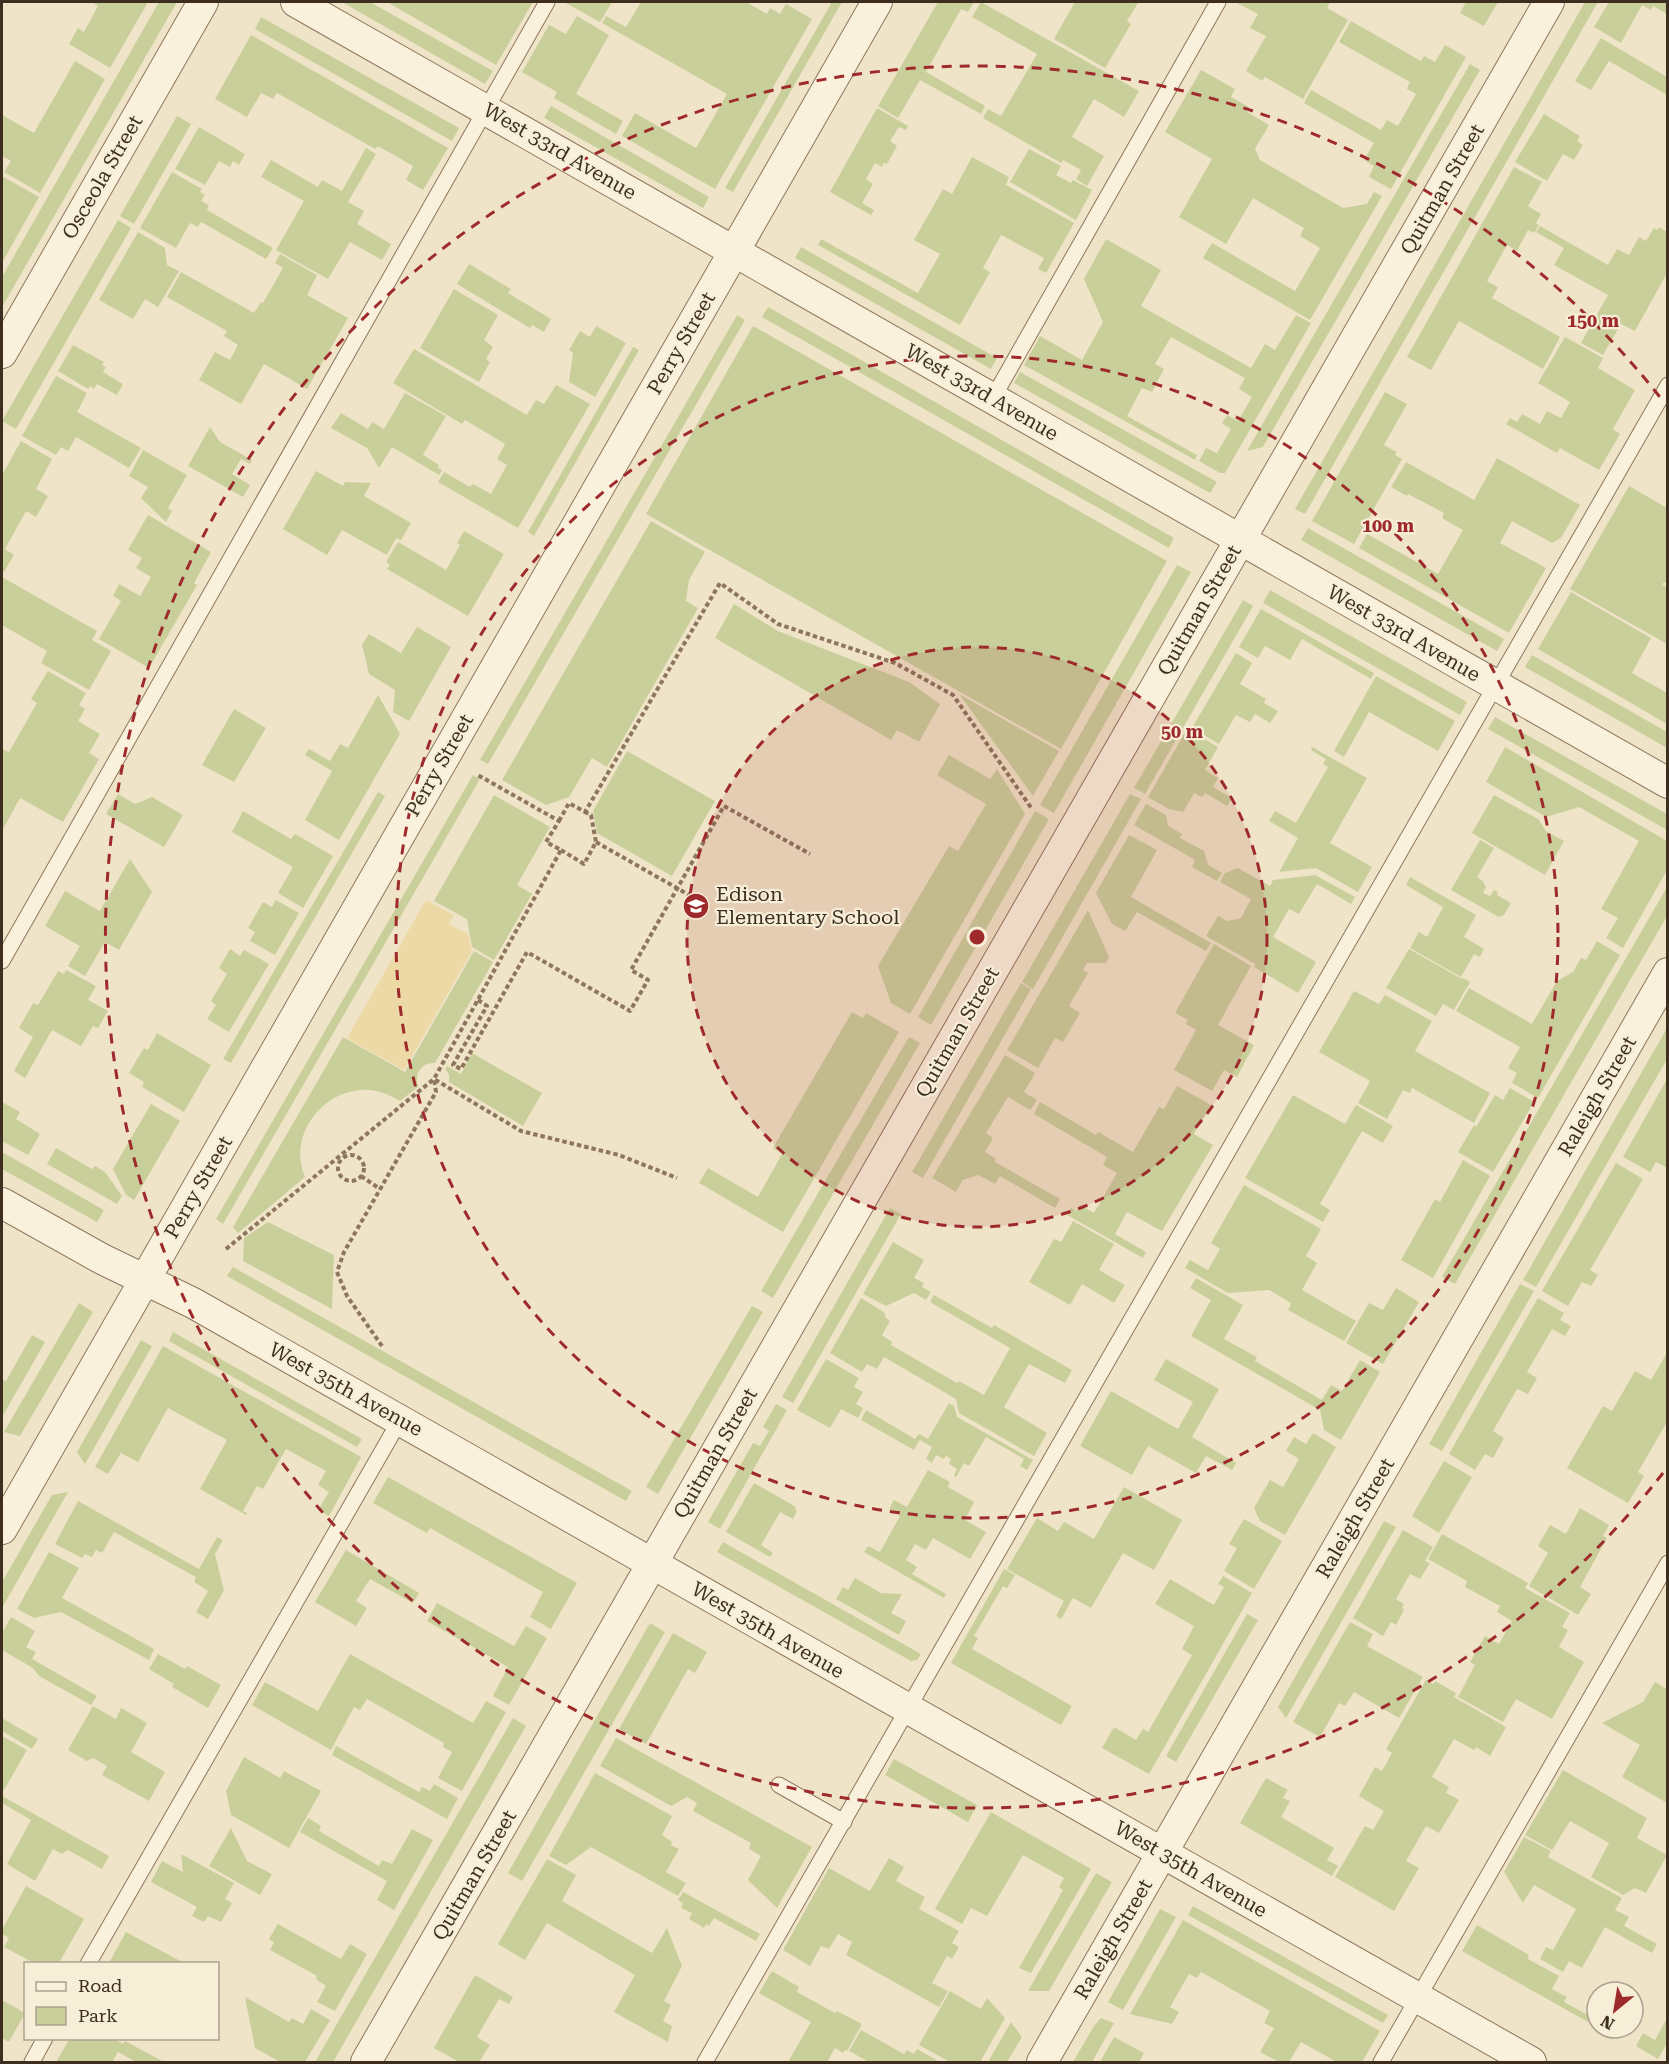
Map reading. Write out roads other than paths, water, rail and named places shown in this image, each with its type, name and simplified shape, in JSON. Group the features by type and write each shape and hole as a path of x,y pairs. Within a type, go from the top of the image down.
{"street":[{"name":"Osceola Street","path":"2,353 203,2"},
{"name":"West 33rd Avenue","path":"296,2 1668,783"},
{"name":"Perry Street","path":"2,1529 877,2"},
{"name":"Quitman Street","path":"366,2062 1549,2"},
{"name":"Raleigh Street","path":"1042,2062 1668,973"},
{"name":"West 35th Avenue","path":"2,1203 102,1259 193,1303 1531,2062"}],"lane":[{"path":"2,961 547,2"},
{"path":"993,398 1218,2"},
{"path":"705,2062 1668,385"},
{"path":"89,1962 400,1420"},
{"path":"1380,2062 1668,1563"},
{"path":"779,1785 844,1822"},
{"path":"32,2062 44,2040"}],"place":[{"name":"Edison Elementary School","path":"696,906"}]}
